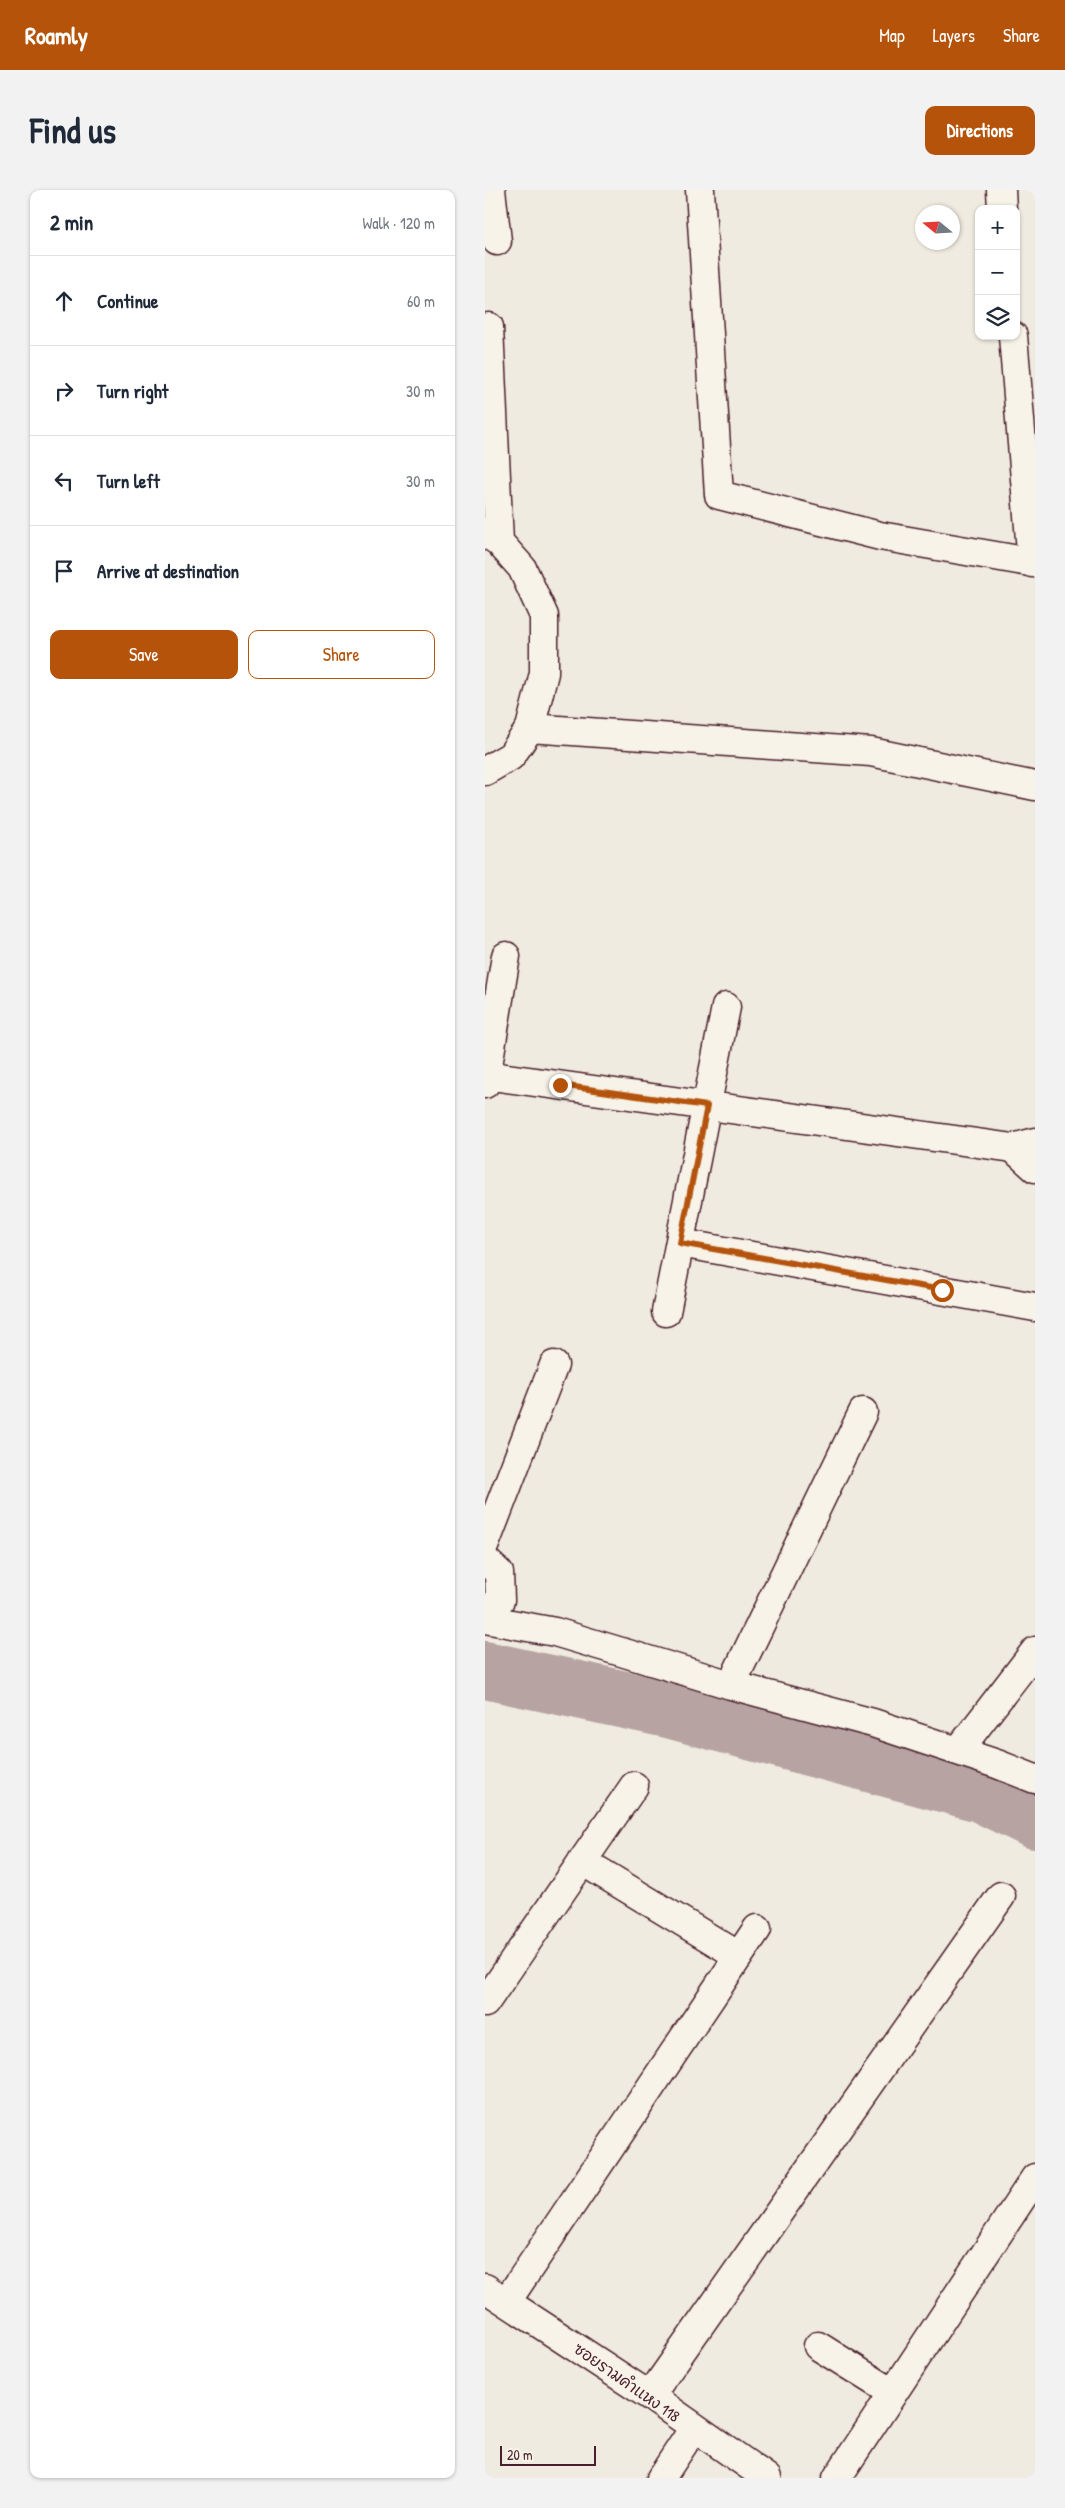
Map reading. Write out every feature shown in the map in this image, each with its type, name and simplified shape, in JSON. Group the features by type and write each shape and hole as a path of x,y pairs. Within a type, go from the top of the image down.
{"street":[{"path":"491,190 497,241"},
{"path":"700,190 719,495 880,536 1034,563 1013,340"},
{"path":"1001,190 1002,205"},
{"path":"485,770 511,756 530,728 544,673 544,616 522,568 492,537 489,327"},
{"path":"530,728 871,752 1035,786"},
{"path":"506,956 485,1078 1024,1145 1035,1168"},
{"path":"667,1312 726,1007"},
{"path":"680,1243 1035,1307"},
{"path":"485,1544 554,1365"},
{"path":"731,1685 863,1412"},
{"path":"485,1560 499,1573 500,1600 485,1617 555,1632 731,1685 873,1723 1035,1779"},
{"path":"957,1751 1035,1651"},
{"path":"485,2003 634,1786"},
{"path":"582,1861 739,1956"},
{"path":"650,2396 1001,1896"},
{"path":"496,2295 757,1929"},
{"path":"837,2478 1035,2178"},
{"name":"ซอยรามคำแหง 118","path":"496,2295 650,2396 767,2478"},
{"path":"818,2346 893,2393"},
{"path":"661,2478 694,2428"}],"waterway":[{"path":"485,1670 672,1710 980,1793 1035,1820"}],"route":[{"path":"560,1085 707,1106 680,1243 942,1290"}]}
